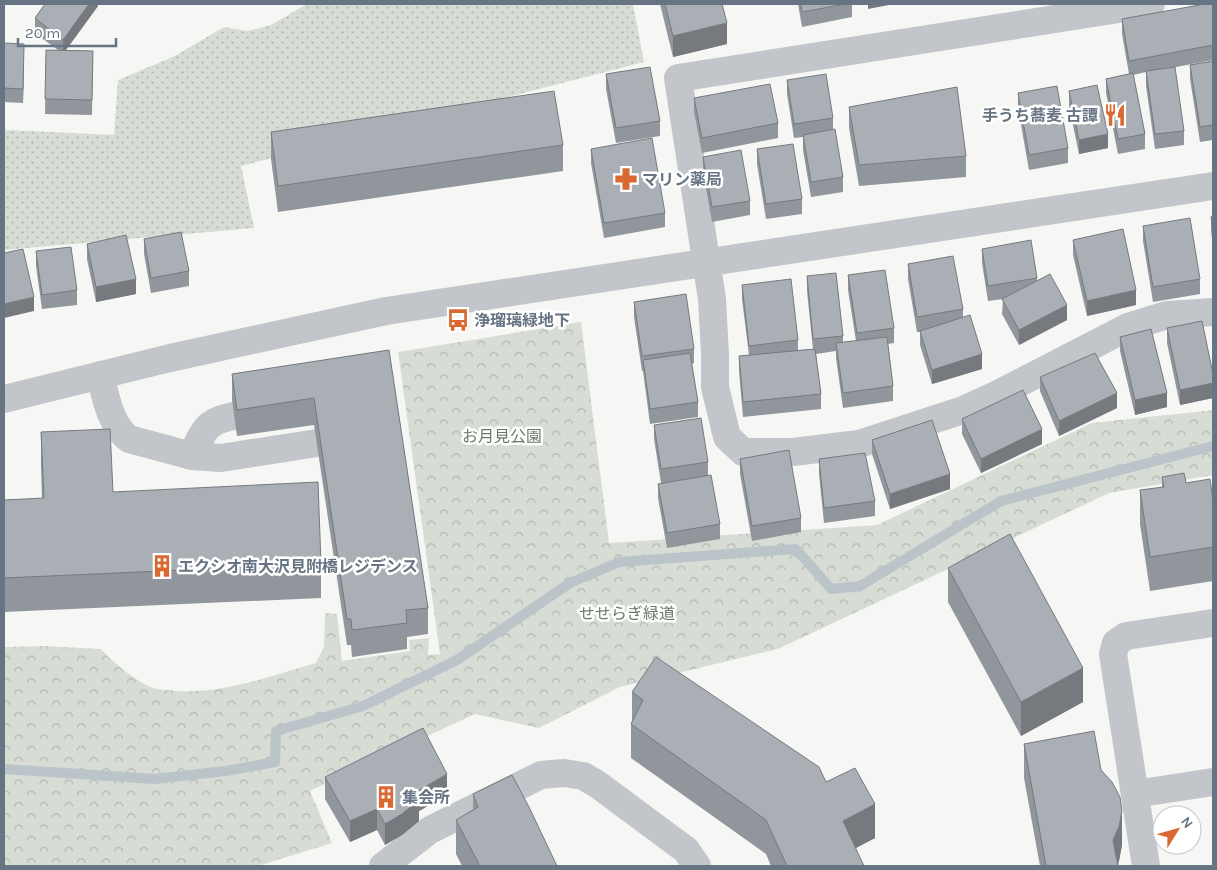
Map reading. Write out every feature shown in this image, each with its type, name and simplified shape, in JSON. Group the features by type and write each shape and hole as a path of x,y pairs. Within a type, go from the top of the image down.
{"street":[{"path":"1151,4 678,78 712,298 715,387 727,438 743,452 793,452 859,444 963,410 1128,327 1167,315 1213,312"},
{"path":"4,399 180,356 386,312 1213,186"},
{"path":"100,376 113,418 122,434 129,439 192,456 221,458 317,443"},
{"path":"192,456 206,429 213,422 221,419 295,408"},
{"path":"1146,866 1113,654 1116,643 1126,636 1213,623"},
{"path":"384,866 430,830 541,775 564,773 583,776 598,784 686,850 698,866"},
{"path":"1135,794 1213,782"}],"green space":[{"path":"307,4 633,4 644,62 241,166 254,228 4,250 4,131 114,135 118,80 175,56 224,27 248,31 271,25"},
{"path":"581,322 609,543 877,525 1092,423 1213,410 1213,475 1109,493 778,649 620,687 539,728 475,714 310,791 332,843 258,866 4,866 4,647 45,646 101,649 119,666 150,687 176,691 212,690 229,687 316,663 324,647 325,613 337,614 342,661 410,651 409,640 429,638 428,655 440,654 398,352"}],"building":[{"path":"45,4 89,4 63,40 35,18"},
{"path":"665,4 722,4 727,23 673,36"},
{"path":"801,4 846,4 802,12"},
{"path":"1213,4 1213,45 1129,61 1122,19"},
{"path":"4,43 24,44 23,89 4,88"},
{"path":"46,50 93,51 92,100 45,99"},
{"path":"1213,61 1213,125 1200,127 1190,65"},
{"path":"650,67 660,121 616,128 606,74"},
{"path":"1175,67 1184,131 1155,134 1146,71"},
{"path":"1133,73 1145,134 1118,139 1106,79"},
{"path":"826,74 833,118 794,124 787,80"},
{"path":"770,84 778,123 702,138 694,98"},
{"path":"1097,85 1108,134 1079,140 1069,91"},
{"path":"1057,86 1068,148 1029,155 1018,93"},
{"path":"957,87 966,156 859,165 849,107"},
{"path":"554,91 563,145 278,186 271,132"},
{"path":"835,129 843,177 811,182 803,135"},
{"path":"652,138 665,213 604,223 591,149"},
{"path":"793,144 802,199 766,204 757,149"},
{"path":"741,150 750,201 712,207 703,157"},
{"path":"1213,216 1213,232 1211,217"},
{"path":"1190,218 1200,279 1153,287 1143,226"},
{"path":"1123,229 1136,290 1087,301 1073,240"},
{"path":"181,232 189,271 151,278 144,239"},
{"path":"126,235 136,279 96,287 87,244"},
{"path":"1031,240 1037,278 988,286 982,249"},
{"path":"71,247 77,290 42,295 36,251"},
{"path":"23,249 34,297 4,304 4,253"},
{"path":"953,256 963,309 917,317 908,264"},
{"path":"885,270 894,328 857,333 848,275"},
{"path":"836,273 843,336 813,339 807,276"},
{"path":"1050,274 1067,305 1019,330 1002,299"},
{"path":"791,279 798,340 749,346 742,285"},
{"path":"686,294 694,349 642,356 634,302"},
{"path":"970,315 982,354 932,370 920,331"},
{"path":"1202,321 1213,374 1213,383 1180,390 1167,328"},
{"path":"1151,329 1167,393 1135,400 1120,337"},
{"path":"887,337 893,386 843,393 836,343"},
{"path":"815,349 821,394 743,402 739,356"},
{"path":"389,350 428,608 406,610 407,623 352,630 351,619 347,619 314,398 237,410 232,374"},
{"path":"690,353 698,402 650,409 643,360"},
{"path":"1095,353 1117,393 1059,421 1040,377"},
{"path":"1023,390 1042,429 981,459 962,419"},
{"path":"701,418 708,462 661,469 654,425"},
{"path":"932,420 950,474 890,494 872,440"},
{"name":"エクシオ南大沢見附橋レジデンス","path":"110,429 113,492 318,482 321,564 4,578 4,500 44,498 41,432"},
{"path":"789,450 801,518 752,526 740,459"},
{"path":"865,453 875,501 824,508 819,459"},
{"path":"1184,473 1186,483 1210,479 1213,501 1213,547 1150,557 1140,490 1164,487 1162,477"},
{"path":"711,475 720,524 667,533 658,484"},
{"path":"1010,534 1083,668 1021,702 948,568"},
{"path":"656,657 819,767 826,782 855,768 875,804 843,821 864,866 787,866 766,820 631,724 643,700 632,692"},
{"name":"集会所","path":"423,728 447,774 416,792 419,800 402,814 385,824 377,809 350,821 325,777"},
{"path":"1094,731 1101,770 1112,782 1120,797 1122,811 1119,827 1113,840 1118,866 1046,866 1024,744"},
{"path":"512,775 557,866 480,866 456,820 478,807 473,794"}],"waterway":[{"path":"4,769 154,779 226,771 275,762 276,731 363,706 457,660 570,583 619,562 796,549 831,589 860,586 1001,501 1213,446"}],"place":[{"name":"手うち蕎麦 古譚","path":"1115,115"},
{"name":"マリン薬局","path":"626,179"},
{"name":"浄瑠璃緑地下","path":"458,320"},
{"name":"エクシオ南大沢見附橋レジデンス","path":"162,566"},
{"name":"集会所","path":"386,797"}],"park label":[{"name":"お月見公園","path":"502,436"},
{"name":"せせらぎ緑道","path":"627,613"}]}
